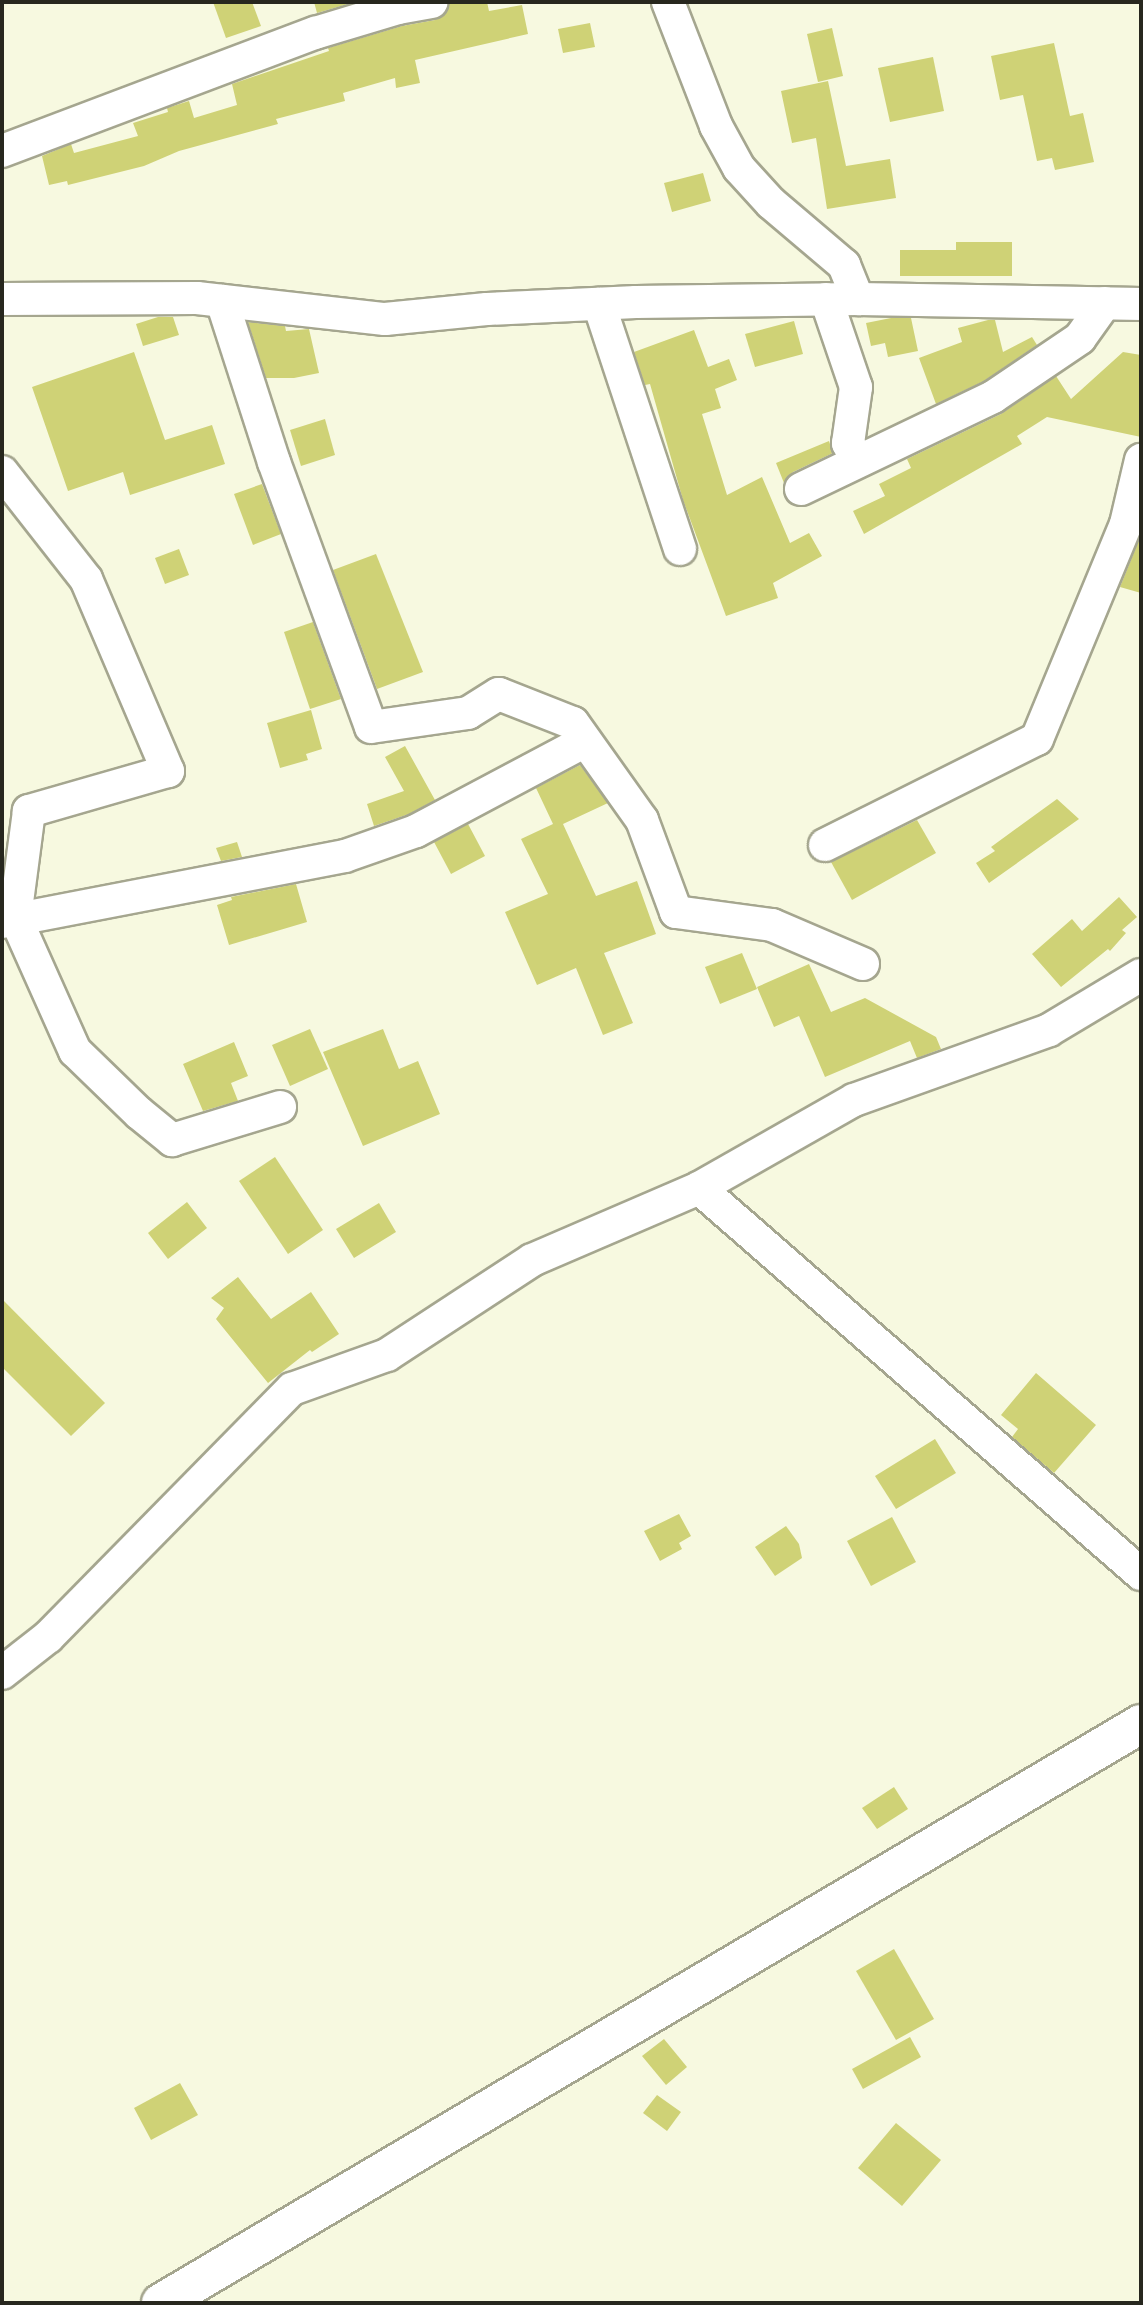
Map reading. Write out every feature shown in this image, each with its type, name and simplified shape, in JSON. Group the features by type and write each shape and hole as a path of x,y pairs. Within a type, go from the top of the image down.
{"main road":[{"path":"161,2303 1141,1724"}],"street":[{"path":"2,151 315,33 388,10 432,2"},
{"path":"668,2 716,126 739,168 771,202 844,265 858,299"},
{"path":"2,299 197,298 385,319 487,309 827,299 1141,304"},
{"path":"827,299 856,387 848,443 857,461"},
{"path":"222,301 274,462 371,727 468,713 499,694 573,723 642,820 676,912 772,925 863,964"},
{"path":"801,489 993,397 1080,338 1105,303"},
{"path":"599,304 680,549"},
{"path":"825,845 1037,739 1126,524 1141,460"},
{"path":"2,472 86,579 168,771 29,811 8,920 75,1051 139,1113 172,1140 280,1107"},
{"path":"8,920 345,856 416,831 586,741"},
{"path":"2,1673 48,1637 292,1389 387,1355 532,1260 699,1188 854,1100 1049,1030 1141,975"},
{"path":"699,1188 1141,1574"}],"building":[{"path":"213,2 252,2 261,26 226,38"},
{"path":"314,2 355,2 317,13"},
{"path":"449,2 487,2 489,11 522,5 528,34 415,60 420,83 396,88 395,78 343,93 345,101 276,119 278,124 179,151 144,166 68,185 67,181 49,185 42,156 71,144 74,153 138,136 133,123 168,112 167,108 189,101 194,118 237,105 232,84 329,51 328,48 402,26 435,20 443,16"},
{"path":"590,23 595,47 563,53 558,29"},
{"path":"832,28 843,76 818,82 807,34"},
{"path":"1054,43 1070,116 1083,113 1094,162 1055,170 1052,158 1037,161 1023,95 1000,100 991,56"},
{"path":"933,57 944,111 890,122 878,68"},
{"path":"828,81 846,166 890,159 896,198 827,209 816,138 792,143 781,91"},
{"path":"703,173 711,201 672,212 664,183"},
{"path":"956,242 1012,242 1012,276 900,276 900,250 956,250"},
{"path":"158,317 173,317 179,335 143,346 136,324"},
{"path":"891,318 911,318 918,351 888,357 885,343 871,346 866,323"},
{"path":"995,320 1003,352 1032,337 1037,345 984,381 936,404 919,358 962,342 958,328"},
{"path":"794,321 803,354 755,367 745,334"},
{"path":"248,322 285,326 286,331 309,329 319,373 294,378 266,378"},
{"path":"694,330 708,367 729,359 737,380 715,389 721,408 702,414 727,495 762,477 790,543 809,533 822,556 773,583 778,598 726,616 683,500 650,384 645,385 634,352"},
{"path":"134,352 165,440 212,425 225,464 130,495 123,472 68,491 32,387"},
{"path":"1123,352 1141,355 1141,437 1047,417 1017,436 1022,444 864,534 853,511 885,496 879,484 911,468 907,459 1001,414 1056,376 1071,399"},
{"path":"325,419 335,455 301,466 290,430"},
{"path":"829,441 833,453 793,472 784,483 776,463"},
{"path":"262,484 281,534 253,545 234,494"},
{"path":"1141,535 1141,593 1120,587"},
{"path":"179,549 189,575 165,584 155,558"},
{"path":"376,554 423,672 377,689 333,570"},
{"path":"313,622 341,699 310,709 284,632"},
{"path":"311,710 322,749 306,754 308,760 280,768 267,723"},
{"path":"405,746 435,800 409,814 374,826 367,804 404,791 385,757"},
{"path":"580,765 608,803 563,824 596,896 637,881 656,934 604,953 633,1023 603,1035 576,968 537,985 505,912 548,894 521,839 553,824 536,788"},
{"path":"1057,799 1079,819 989,883 976,863 995,851 991,847"},
{"path":"917,820 936,853 852,900 831,862"},
{"path":"468,824 485,856 451,874 434,842"},
{"path":"237,842 242,857 221,861 216,848"},
{"path":"296,884 307,922 229,945 217,905 232,900 231,897"},
{"path":"1119,897 1137,917 1122,930 1126,933 1110,951 1108,949 1061,987 1032,954 1072,919 1082,931"},
{"path":"742,953 757,989 720,1004 705,967"},
{"path":"809,964 831,1012 865,998 936,1037 941,1049 917,1058 910,1041 825,1077 799,1016 774,1027 757,987"},
{"path":"310,1029 328,1069 290,1086 272,1045"},
{"path":"383,1029 399,1069 418,1061 440,1114 363,1146 323,1052"},
{"path":"234,1042 248,1076 231,1083 238,1101 203,1111 183,1064"},
{"path":"275,1157 323,1230 288,1254 239,1181"},
{"path":"187,1202 207,1228 168,1259 148,1233"},
{"path":"379,1203 396,1232 354,1258 336,1229"},
{"path":"238,1277 271,1319 311,1292 339,1334 312,1352 310,1350 268,1383 216,1319 224,1308 211,1298"},
{"path":"2,1299 105,1403 71,1436 2,1367"},
{"path":"1036,1373 1096,1425 1054,1473 1012,1437 1018,1429 1001,1415"},
{"path":"935,1439 956,1473 896,1509 875,1476"},
{"path":"679,1514 691,1536 679,1543 682,1549 660,1561 644,1531"},
{"path":"892,1517 916,1562 871,1586 847,1541"},
{"path":"786,1526 799,1544 802,1558 775,1576 755,1547"},
{"path":"894,1787 908,1809 877,1829 862,1808"},
{"path":"894,1949 934,2019 896,2040 856,1971"},
{"path":"910,2037 921,2057 863,2089 852,2069"},
{"path":"664,2039 687,2067 666,2085 642,2056"},
{"path":"180,2083 198,2115 151,2140 134,2108"},
{"path":"657,2095 681,2112 667,2131 643,2113"},
{"path":"896,2123 941,2160 902,2206 858,2168"}]}
